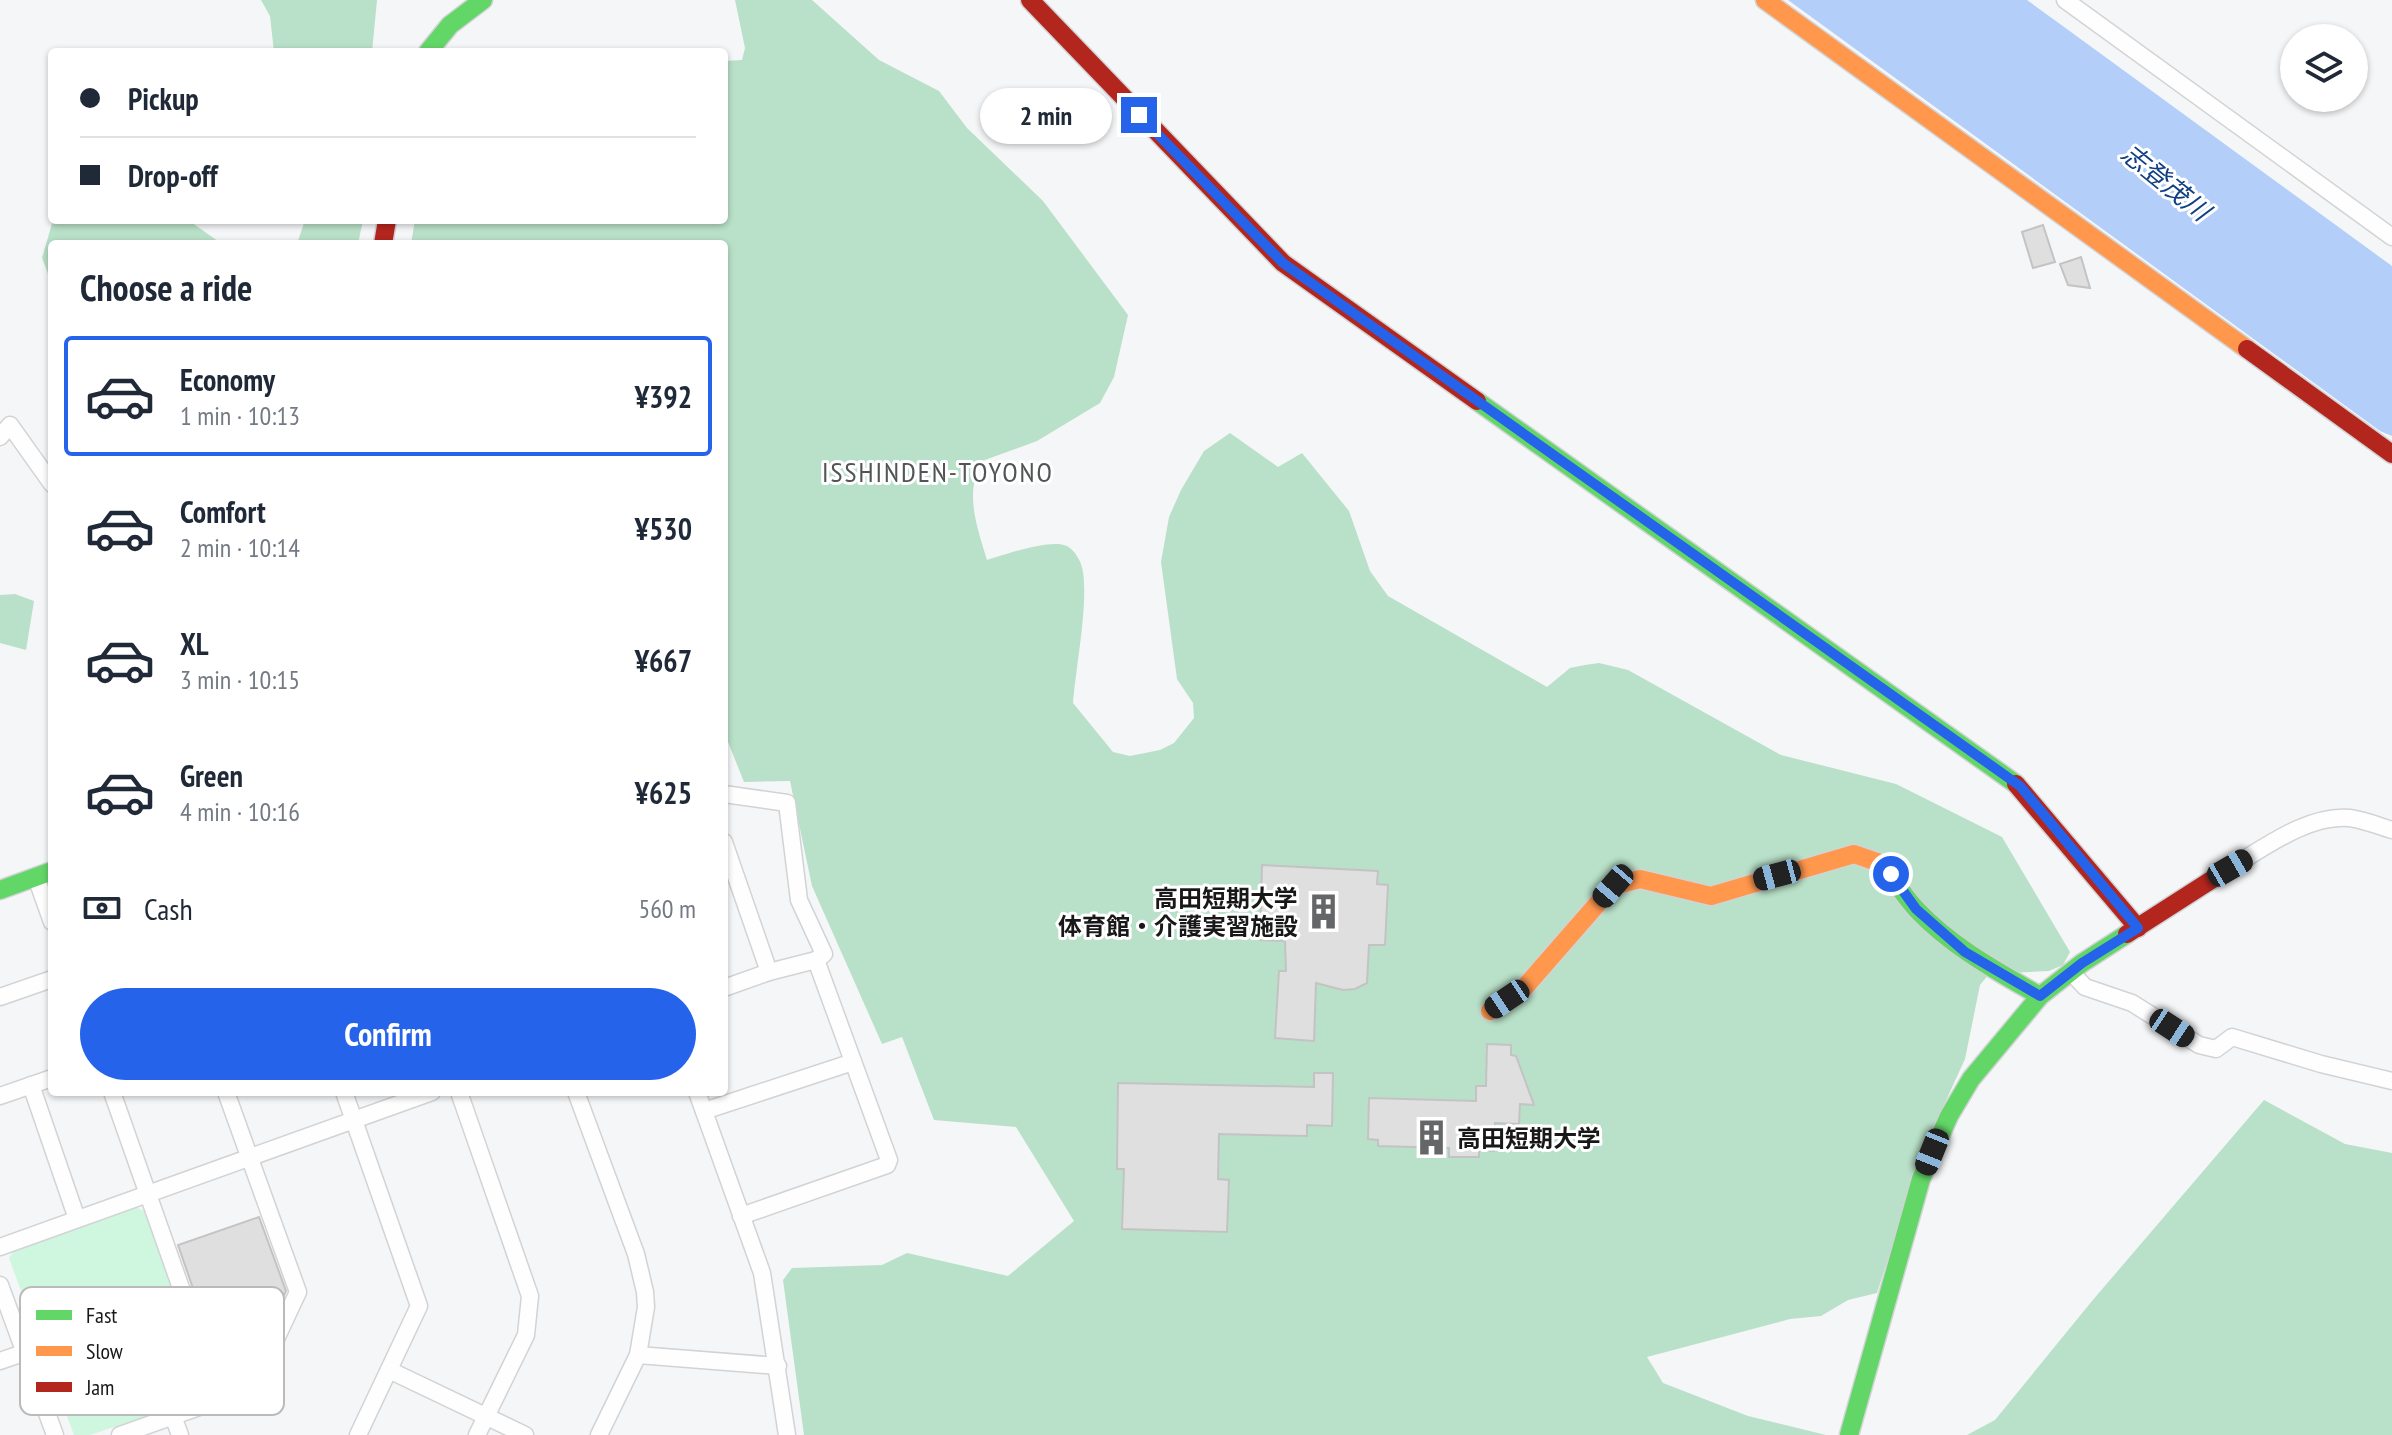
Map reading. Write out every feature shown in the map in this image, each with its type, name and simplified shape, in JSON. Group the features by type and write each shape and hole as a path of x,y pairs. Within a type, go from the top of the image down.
{"street":[{"path":"431,48 450,25 483,0"},
{"path":"1030,0 1283,263 2020,786 2138,928"},
{"path":"1765,0 2392,454"},
{"path":"2065,0 2392,237"},
{"path":"0,437 10,425 48,478"},
{"path":"728,795 787,803 799,900 824,954 816,960 728,987"},
{"path":"1849,1435 1921,1179 1932,1152 1971,1079 2040,996 2071,972 2230,868 2298,830 2321,822 2349,818 2392,830"},
{"path":"728,854 769,972"},
{"path":"1490,1011 1524,988 1613,886 1640,879 1711,896 1854,854 1875,860 1891,874 1916,909 1965,952 2040,996"},
{"path":"0,890 44,874 48,898"},
{"path":"741,1216 887,1165 889,1160 816,960"},
{"path":"2071,972 2085,987 2132,1003 2199,1045 2216,1049 2232,1037 2321,1064 2392,1081"},
{"path":"0,997 48,980"},
{"path":"704,1111 853,1062"},
{"path":"0,1096 48,1079"},
{"path":"31,1085 77,1219"},
{"path":"113,1096 180,1287"},
{"path":"227,1096 298,1292 284,1322"},
{"path":"345,1096 419,1306 358,1435"},
{"path":"0,1247 421,1096"},
{"path":"460,1096 530,1296 526,1335 477,1435"},
{"path":"577,1096 636,1254 645,1292 638,1355 599,1435"},
{"path":"698,1096 762,1273 787,1435"},
{"path":"0,1285 20,1337"},
{"path":"0,1361 20,1354"},
{"path":"638,1355 778,1366"},
{"path":"389,1370 525,1435"},
{"path":"48,1415 55,1435"},
{"path":"120,1435 173,1416 180,1435"}],"green space":[{"path":"261,0 377,0 372,48 274,48 270,16"},
{"path":"735,0 812,0 879,60 939,91 967,128 1043,201 1128,315 1114,377 1100,403 1037,441 982,461 973,498 976,523 987,560 1050,544 1067,546 1078,557 1083,572 1084,602 1073,703 1113,752 1130,756 1160,750 1174,743 1194,718 1193,703 1177,679 1161,562 1169,517 1181,490 1204,451 1230,433 1278,467 1302,453 1349,511 1370,571 1388,596 1547,687 1570,668 1599,663 1628,670 1781,755 1896,784 2002,837 2070,952 2063,965 2049,971 1989,974 1980,985 1965,1059 1921,1155 1877,1293 1848,1300 1821,1316 1790,1319 1647,1357 1663,1383 1748,1416 1826,1435 804,1435 783,1280 792,1268 882,1265 907,1253 1008,1276 1074,1221 1016,1127 934,1120 902,1037 882,1044 812,886 790,781 744,782 728,742 728,240 412,240 414,224 728,224 728,61 742,60 745,48"},
{"path":"52,224 194,224 216,240 48,240 48,274 42,258"},
{"path":"304,224 362,224 359,240 298,240"},
{"path":"15,594 34,601 26,650 0,643 0,595"},
{"path":"2264,1100 2345,1144 2392,1153 2392,1435 1967,1435 1995,1420"},
{"path":"136,1207 144,1211 172,1287 20,1288 9,1258 15,1250"},
{"path":"67,1415 150,1415 90,1435 74,1435"}],"water":[{"name":"志登茂川","path":"1788,0 2027,0 2392,266 2392,436 2380,431"}],"building":[{"path":"2043,225 2055,262 2033,268 2022,232"},
{"path":"2081,257 2090,288 2068,285 2060,264"},
{"name":"高田短期大学 体育館・介護実習施設","path":"1262,865 1378,871 1377,884 1388,885 1385,945 1369,945 1367,983 1343,990 1316,983 1314,1041 1275,1038 1279,971 1286,971 1285,941 1260,940"},
{"path":"1487,1044 1511,1045 1511,1055 1516,1056 1534,1105 1520,1104 1519,1124 1495,1123 1494,1151 1479,1150 1479,1157 1449,1157 1449,1148 1378,1146 1378,1140 1368,1139 1369,1098 1476,1101 1476,1086 1486,1086"},
{"name":"高田短期大学","path":"1314,1073 1333,1073 1332,1126 1307,1125 1307,1136 1219,1134 1218,1179 1229,1180 1227,1232 1122,1229 1124,1169 1117,1169 1118,1083 1314,1087"},
{"path":"259,1217 286,1291 284,1295 284,1287 193,1287 178,1245"}],"traffic: fast":[{"path":"431,48 450,25 483,0"},
{"path":"1477,401 2016,784"},
{"path":"1877,862 1917,910 1945,936 2040,996"},
{"path":"0,890 48,872"},
{"path":"1849,1435 1921,1179 1949,1116 1971,1079 2040,996 2082,963 2127,934"}],"traffic: slow":[{"path":"1765,0 2247,349"},
{"path":"1490,1011 1524,988 1613,886 1640,879 1711,896 1854,854 1877,862"}],"traffic: jam":[{"path":"1030,0 1283,263 1477,401"},
{"path":"384,240 386,224"},
{"path":"2247,349 2392,454"},
{"path":"2016,784 2138,928"},
{"path":"2127,934 2230,868"}],"place":[{"name":"高田短期大学 体育館・介護実習施設","path":"1324,912"},
{"name":"高田短期大学","path":"1431,1138"}],"district":[{"name":"ISSHINDEN-TOYONO","path":"938,471"}],"route":[{"path":"1139,115 1283,263 2020,786 2138,928 2082,963 2040,996 1965,952 1916,909 1891,874"}]}
